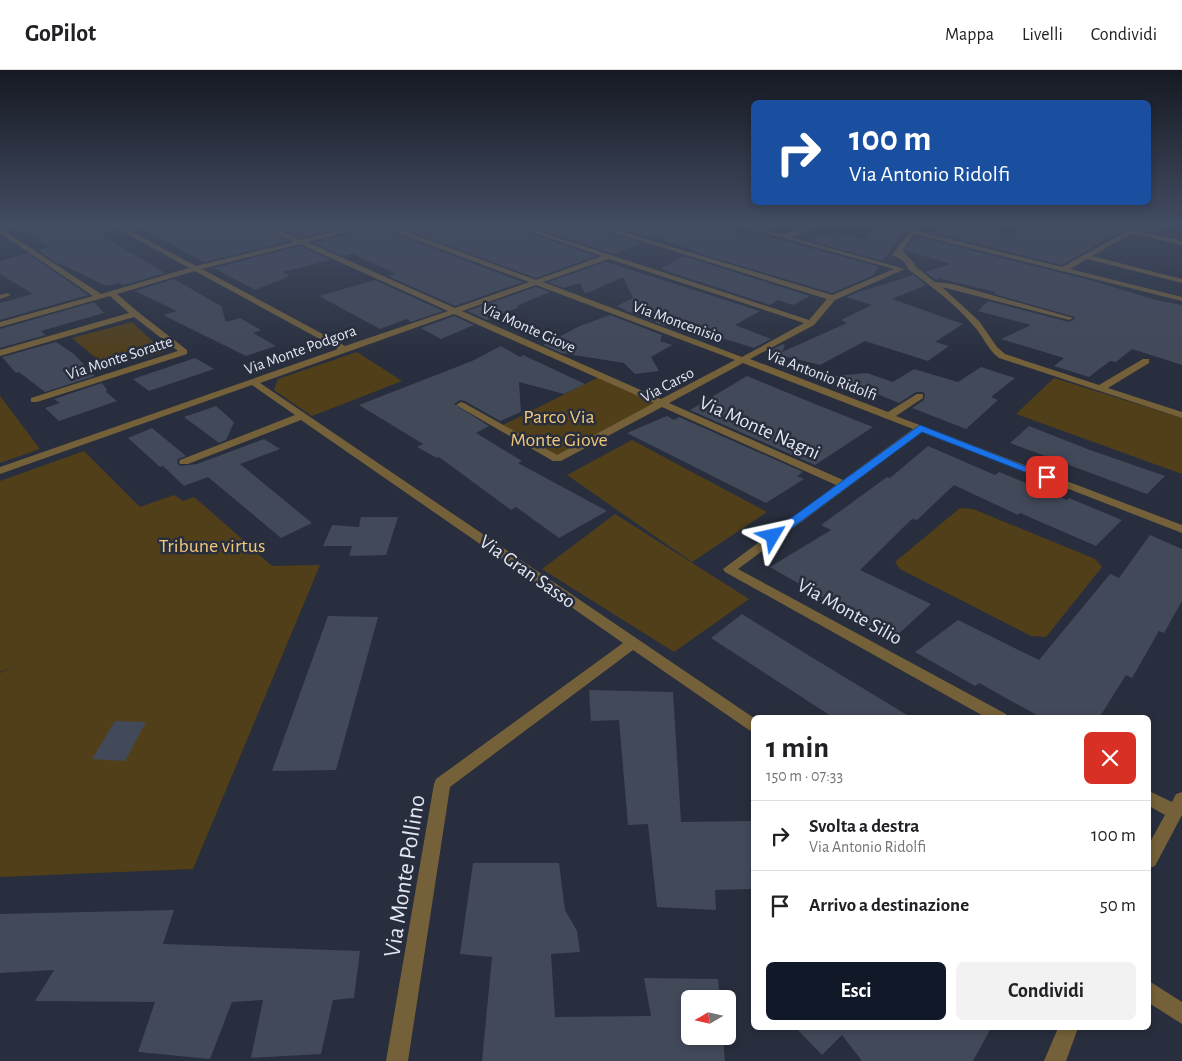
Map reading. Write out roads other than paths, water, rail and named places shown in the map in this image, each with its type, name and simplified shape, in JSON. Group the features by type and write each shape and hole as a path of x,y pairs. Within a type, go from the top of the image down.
{"street":[{"path":"59,269 98,296"},
{"path":"0,325 193,269"},
{"path":"200,269 344,349"},
{"name":"Via Monte Giove","path":"364,269 662,403"},
{"name":"Via Moncenisio","path":"500,269 743,360"},
{"name":"Via Monte Podgora","path":"0,471 571,269"},
{"path":"650,269 811,323"},
{"path":"738,269 832,298"},
{"path":"882,276 885,269"},
{"name":"Via Carso","path":"461,405 557,459 811,323 832,298 900,269"},
{"path":"915,269 959,305 981,328 988,343 996,352 1018,362 1182,415"},
{"path":"1065,269 1182,300"},
{"path":"1135,269 1182,281"},
{"path":"934,284 950,286 1070,318"},
{"name":"Via Monte Soratte","path":"34,400 184,352 135,314 111,292"},
{"name":"Via Monte Soratte","path":"0,353 135,314"},
{"name":"Via Antonio Ridolfi","path":"743,360 1182,530"},
{"path":"1100,388 1146,361"},
{"name":"Via Gran Sasso","path":"253,382 751,724"},
{"name":"Via Antonio Ridolfi","path":"890,416 920,396"},
{"name":"Via Monte Nagni","path":"662,403 843,484"},
{"path":"184,462 302,416"},
{"name":"Via Monte Silio","path":"920,428 729,569 996,715"},
{"name":"Via Monte Pollino","path":"397,1061 442,784 632,643"},
{"path":"1151,799 1178,806 1151,856"},
{"path":"1151,993 1182,1014"},
{"path":"1055,1061 1067,1030"}],"park label":[{"name":"Parco Via Monte Giove","path":"559,428"},
{"name":"Tribune virtus","path":"212,545"}]}
